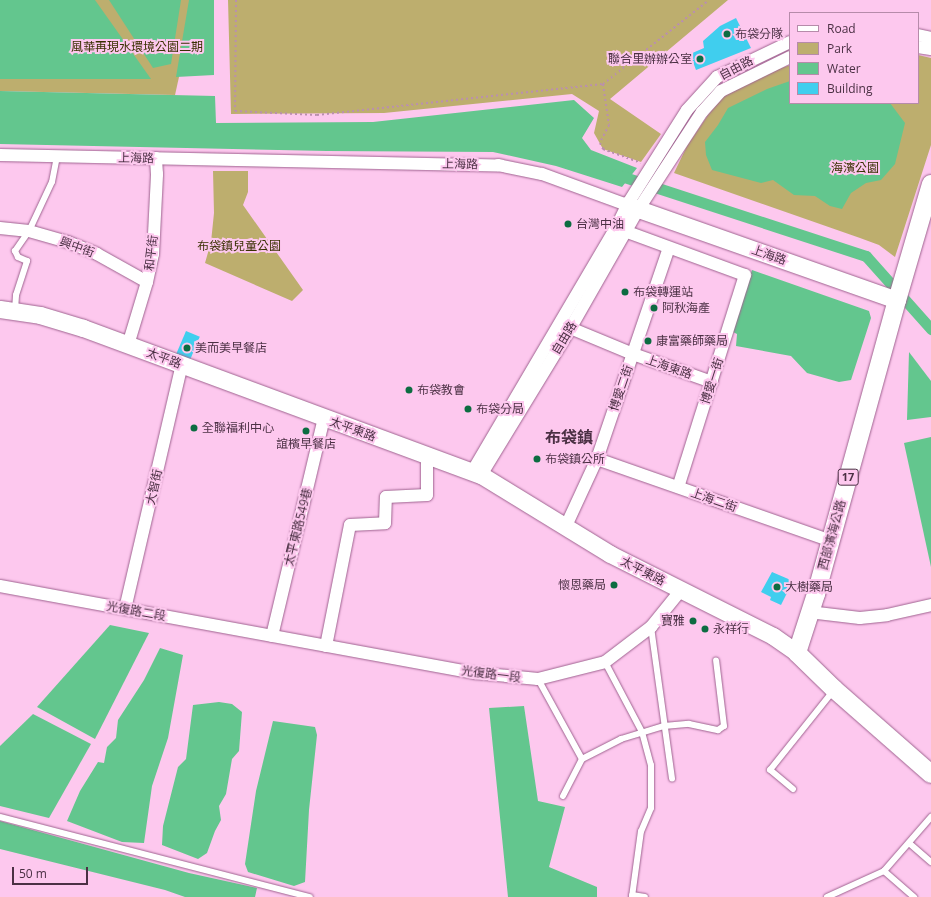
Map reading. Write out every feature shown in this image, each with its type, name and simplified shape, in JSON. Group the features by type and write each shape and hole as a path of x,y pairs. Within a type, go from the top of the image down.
{"main road":[{"name":"17","path":"897,300 931,184"},
{"name":"上海路","path":"636,202 897,300"},
{"name":"西部濱海公路","path":"797,653 831,541 897,300"},
{"name":"太平路","path":"7,310 40,315 128,345 324,418"},
{"name":"太平東路","path":"324,418 476,473 566,526 610,554 773,636 797,653 834,689 931,774"}],"street":[{"path":"919,35 931,38"},
{"name":"自由路","path":"476,473 622,230 636,202 657,169 687,110 717,77 789,42"},
{"path":"919,47 931,49"},
{"name":"自由路","path":"657,169 702,112 722,91 789,58"},
{"name":"上海路","path":"0,155 498,165 542,174 636,202"},
{"name":"和平街","path":"128,345 147,282 153,254 158,174 156,158"},
{"name":"興中街","path":"0,228 29,231 68,242 96,254 147,282"},
{"path":"622,230 665,246"},
{"name":"博愛一街","path":"665,246 745,275 678,487"},
{"name":"博愛二街","path":"566,526 597,459 633,354 665,246"},
{"name":"上海東路","path":"565,326 633,354 712,382"},
{"name":"大智街","path":"125,609 182,365"},
{"name":"太平東路549巷","path":"272,636 324,418"},
{"path":"326,646 350,525 385,523 386,497 427,495 427,456"},
{"name":"上海二街","path":"597,459 831,541"},
{"name":"光復路二段","path":"0,586 272,636"},
{"name":"光復路一段","path":"272,636 475,673 538,680 605,662 650,627 681,590"},
{"path":"809,612 860,618 887,615 931,606"}],"lane":[{"path":"7,310 16,295 27,261 18,257 15,251 29,231 52,182 57,156"},
{"path":"650,627 672,779"},
{"path":"563,796 582,759 620,739 664,726 688,724 718,730 724,726 716,660"},
{"path":"605,662 642,732 651,765 651,808 641,831 632,896 645,897"},
{"path":"538,680 582,759"},
{"path":"793,789 770,770 834,689"},
{"path":"827,897 838,895 884,871 931,816"},
{"path":"0,817 310,897"},
{"path":"908,843 931,862"},
{"path":"884,871 914,897"}],"path":[{"path":"236,0 235,111 317,115 603,84 709,0"},
{"path":"603,84 609,124 600,143 603,149 657,169"}],"green space":[{"name":"風華再現水環境公園二期","path":"0,0 196,0 175,95 0,91"},
{"path":"228,0 728,0 610,99 661,134 641,162 603,149 594,133 599,111 572,94 384,113 231,114"},
{"name":"海濱公園","path":"919,55 931,58 931,145 895,257 879,245 674,173 687,146 708,115 723,97 762,75 789,65 789,104 919,104"},
{"name":"布袋鎮兒童公園","path":"213,171 248,171 248,192 243,205 303,290 292,301 205,263 211,242 214,213"}],"water":[{"path":"0,0 95,0 151,79 0,79"},
{"path":"109,0 181,0 171,64 153,68"},
{"path":"189,0 214,0 214,75 176,77"},
{"path":"789,81 789,104 891,104 905,123 895,164 881,180 866,183 851,193 842,209 830,206 815,196 794,195 773,180 761,183 712,170 706,155 705,142 718,125 728,108 767,89"},
{"path":"0,91 215,96 216,123 373,122 574,100 594,118 582,138 591,150 637,168 622,187 556,166 493,152 327,151 0,144"},
{"path":"752,270 869,311 871,318 851,380 839,382 807,373 791,356 736,346 737,334 731,331"},
{"path":"909,352 931,381 931,417 907,420"},
{"path":"931,437 931,567 904,443"},
{"path":"110,625 149,633 95,739 37,707"},
{"path":"160,648 183,655 168,738 152,786 144,843 122,842 67,821 80,791 98,762 104,763 107,747 116,738 118,720 144,680"},
{"path":"219,702 232,704 242,712 239,751 232,759 226,794 219,806 221,820 215,831 207,853 198,859 162,845 163,826 178,767 186,759 193,705"},
{"path":"524,706 538,801 565,807 549,867 597,887 597,897 508,897 489,708"},
{"path":"33,714 91,744 49,818 0,806 0,746"},
{"path":"273,721 315,727 317,735 309,810 305,882 294,886 248,872 245,864 256,791"},
{"path":"0,821 189,873 257,888 255,897 185,897 165,890 0,849"}],"building":[{"name":"布袋分隊","path":"736,18 751,48 696,70 690,54 704,48 703,41 720,26"},
{"name":"美而美早餐店","path":"186,331 200,337 188,364 174,359"},
{"name":"大樹藥局","path":"772,572 793,581 781,605 770,600 771,597 761,592"}],"waterway":[{"path":"615,174 866,256 931,329"}],"place":[{"name":"布袋分隊","path":"727,34"},
{"name":"聯合里辦辦公室","path":"700,59"},
{"name":"台灣中油","path":"568,224"},
{"name":"布袋轉運站","path":"625,292"},
{"name":"阿秋海產","path":"654,308"},
{"name":"康富藥師藥局","path":"648,341"},
{"name":"美而美早餐店","path":"187,348"},
{"name":"布袋教會","path":"409,390"},
{"name":"布袋分局","path":"468,409"},
{"name":"全聯福利中心","path":"194,428"},
{"name":"誼檳早餐店","path":"306,431"},
{"name":"布袋鎮公所","path":"537,459"},
{"name":"懷恩藥局","path":"614,585"},
{"name":"大樹藥局","path":"777,587"},
{"name":"寶雅","path":"693,621"},
{"name":"永祥行","path":"705,629"}],"district":[{"name":"布袋鎮","path":"569,437"}]}
